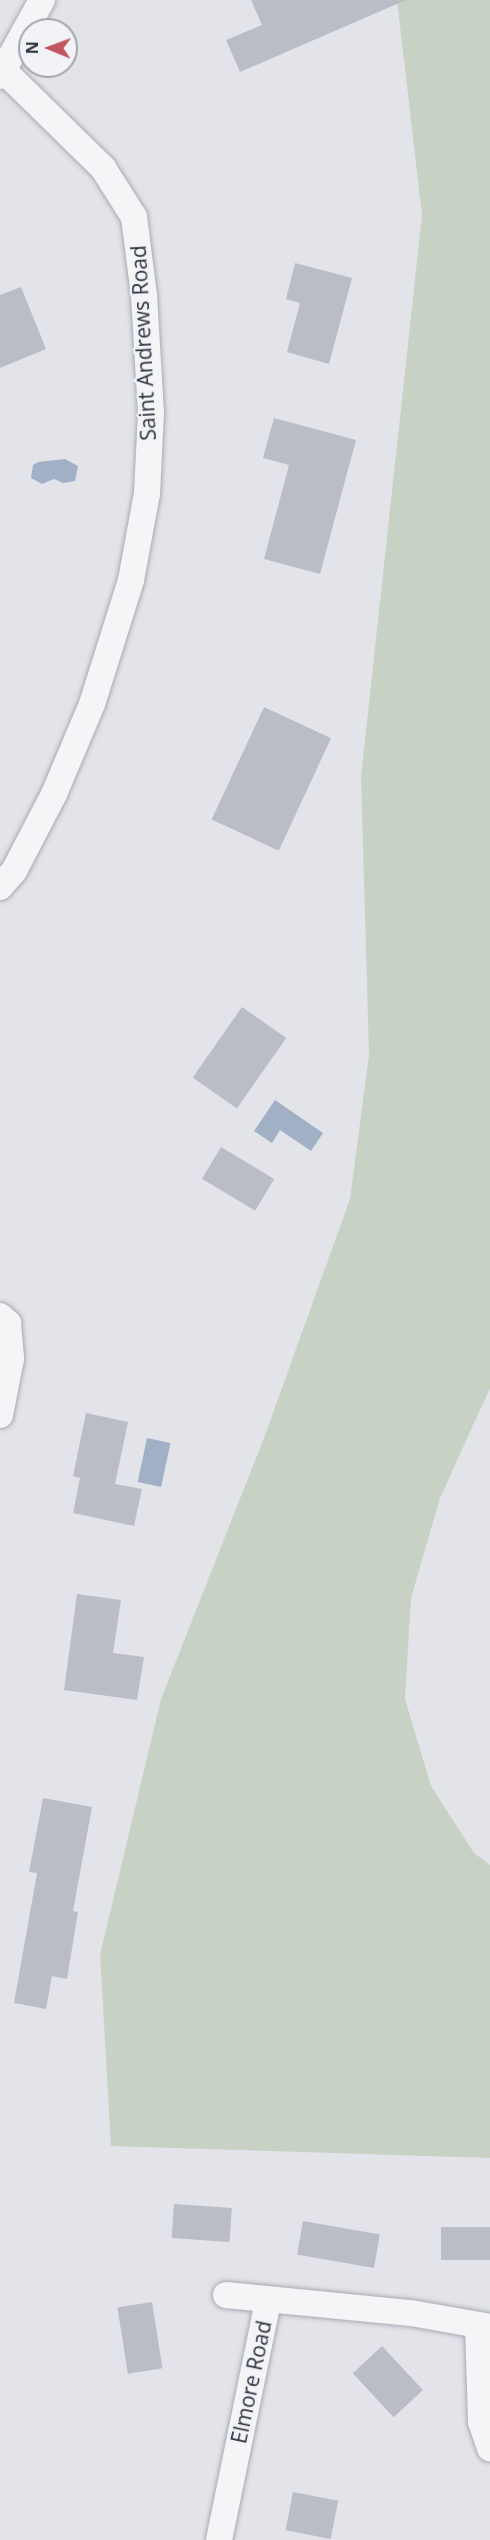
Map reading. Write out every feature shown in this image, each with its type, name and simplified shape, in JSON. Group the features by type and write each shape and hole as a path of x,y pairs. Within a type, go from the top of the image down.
{"street":[{"path":"2,74 42,0"},
{"name":"Saint Andrews Road","path":"0,887 14,871 54,794 92,704 131,580 147,494 151,413 144,295 134,217 103,168 2,74"},
{"path":"0,1316 8,1323 11,1359 0,1415"},
{"path":"226,2295 268,2301"},
{"name":"Elmore Road","path":"219,2540 268,2301 411,2313 484,2326"},
{"path":"484,2326 481,2422 490,2448"}],"green space":[{"path":"397,0 490,0 490,1388 440,1498 411,1598 405,1699 431,1786 474,1853 490,1865 490,2158 111,2146 100,1955 161,1699 264,1438 350,1199 369,1055 361,777 422,215"}],"water":[{"path":"65,459 78,466 75,481 63,483 54,479 42,484 31,478 33,465 38,462"},
{"path":"275,1100 323,1133 311,1151 280,1130 272,1143 254,1131"},
{"path":"147,1438 170,1443 161,1487 138,1482"}],"building":[{"path":"251,0 406,0 240,72 226,40 262,25"},
{"path":"295,263 352,278 329,364 287,352 300,303 286,299"},
{"path":"21,287 46,349 0,368 0,295"},
{"path":"274,418 356,440 320,574 264,559 289,465 263,458"},
{"path":"264,707 331,738 279,851 212,819"},
{"path":"242,1007 286,1038 237,1108 193,1077"},
{"path":"221,1147 274,1179 255,1211 202,1179"},
{"path":"86,1413 128,1422 115,1484 142,1489 134,1526 73,1513 80,1478 73,1476"},
{"path":"77,1594 121,1600 113,1653 144,1657 137,1700 64,1690"},
{"path":"43,1798 92,1807 73,1911 78,1912 67,1979 52,1976 46,2009 14,2003 37,1873 29,1872"},
{"path":"174,2204 232,2208 229,2242 172,2238"},
{"path":"303,2221 380,2235 374,2268 297,2254"},
{"path":"441,2227 490,2227 490,2260 441,2260"},
{"path":"152,2302 162,2368 128,2374 117,2307"},
{"path":"382,2346 423,2390 394,2417 353,2373"},
{"path":"293,2492 338,2501 331,2539 286,2530"}]}
